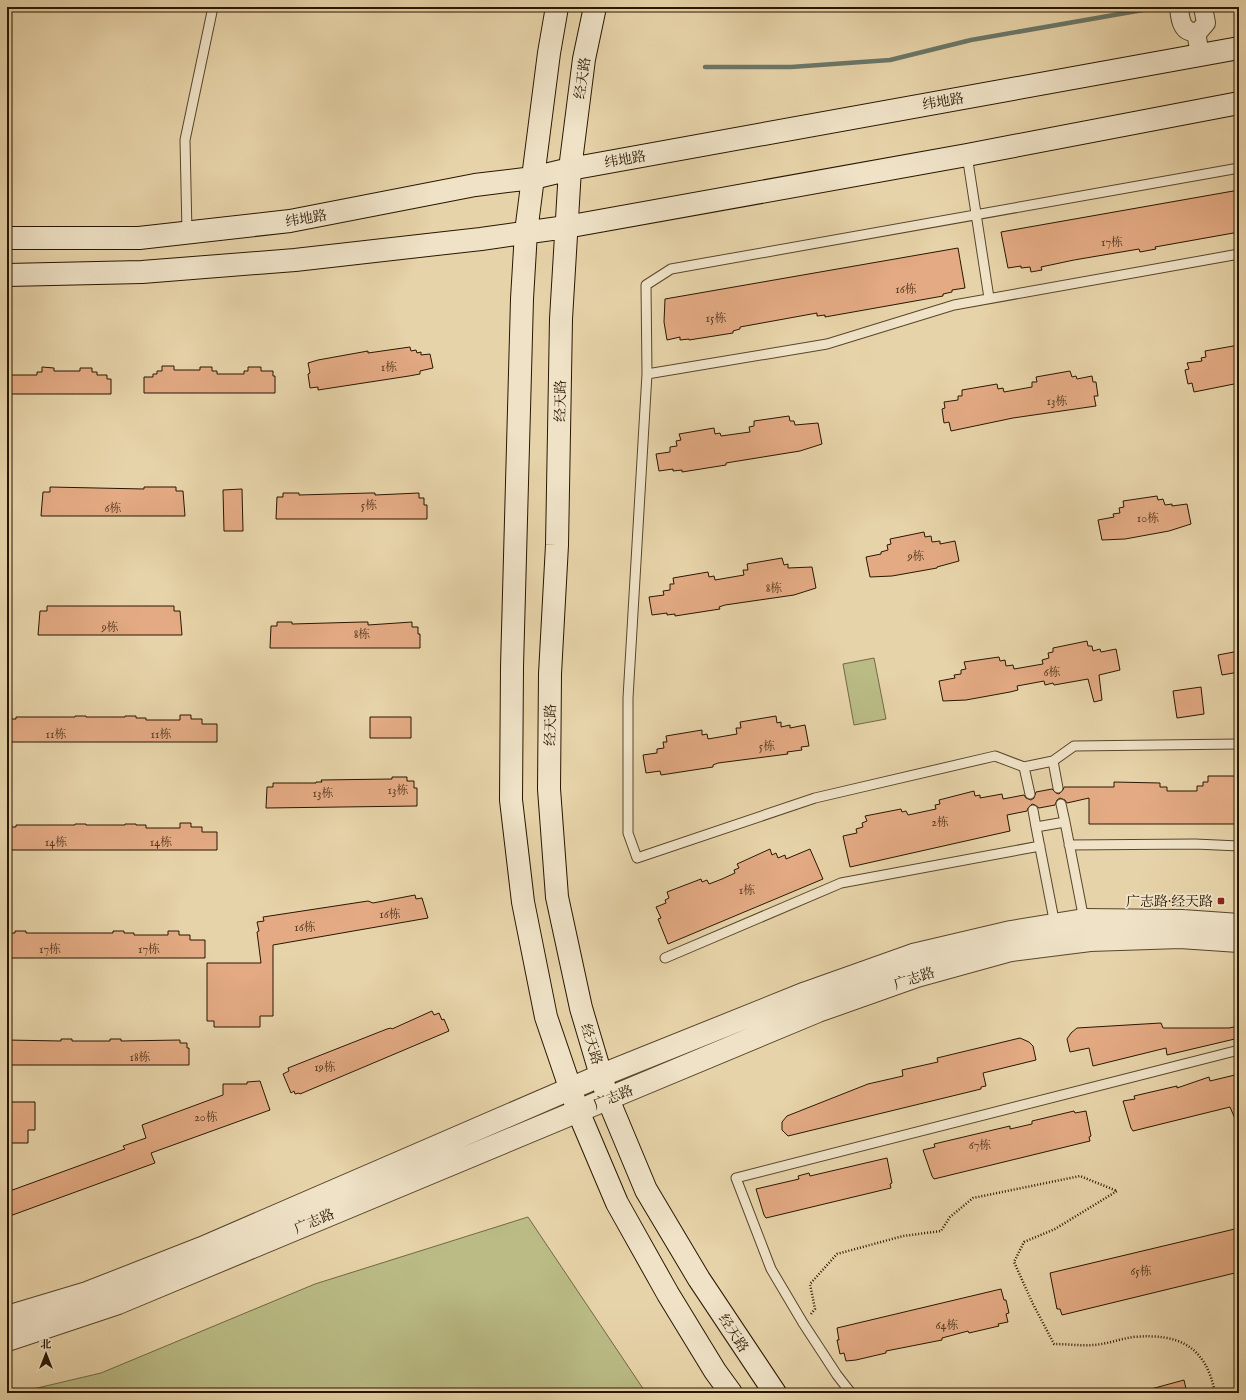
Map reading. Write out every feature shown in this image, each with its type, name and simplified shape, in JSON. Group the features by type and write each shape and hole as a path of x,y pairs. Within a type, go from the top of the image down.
{"main road":[{"path":"557,7 549,53 526,232 522,299 512,659 511,800 523,902 544,1009 578,1111 617,1203 668,1294 731,1393"},
{"name":"经天路","path":"595,7 584,58 570,169 561,319 557,545 550,674 549,789 556,897 582,1008 608,1099 646,1190 699,1279 775,1393"},
{"name":"纬地路","path":"7,238 139,238 290,221 475,185 533,178 570,169 1239,48"},
{"path":"7,275 142,272 295,260 480,239 566,227 967,155 1239,103"},
{"name":"广志路","path":"7,1317 87,1293 202,1248 602,1075 806,993 913,955 1011,932 1084,920 1182,921 1239,925"},
{"name":"广志路","path":"7,1340 118,1303 818,1011 917,976 1011,950 1090,940 1180,937 1239,940"}],"street":[{"path":"1178,7 1183,26 1189,31 1196,32 1206,23 1203,7"},
{"path":"1196,32 1200,55"}],"lane":[{"path":"187,233 185,140 214,7"},
{"path":"967,155 989,298"},
{"path":"1239,168 671,269 646,285 647,374 628,698 628,833 637,858 823,796 996,756 1024,767 1053,761 1074,746 1239,744"},
{"path":"647,374 827,344 954,305 1239,254"},
{"path":"1053,761 1058,788"},
{"path":"1024,767 1030,794"},
{"path":"1061,804 1084,920"},
{"path":"1033,810 1055,925"},
{"path":"1036,827 1065,822"},
{"path":"1069,845 1195,844 1239,846"},
{"path":"665,958 841,883 1040,846"},
{"path":"851,1393 837,1375 803,1323 771,1269 736,1178 1239,1050"}],"path":[{"path":"803,1323 815,1309 810,1284 836,1254 903,1236 942,1231 950,1217 974,1198 1080,1176 1117,1191 1055,1229 1024,1242 1014,1262 1033,1304 1054,1344 1095,1345 1133,1337 1166,1336 1195,1350 1208,1367 1215,1393"}],"green space":[{"path":"874,658 886,719 854,725 843,664"},
{"path":"528,1217 646,1393 16,1393 101,1373 315,1284"}],"building":[{"path":"1239,190 1239,232 1155,247 1156,249 1140,252 1139,249 1074,260 1041,267 1042,270 1031,272 1030,267 1021,268 1021,266 1008,268 1001,232"},
{"path":"958,248 965,288 952,290 952,292 943,294 943,296 825,317 825,315 817,316 817,313 740,327 740,329 733,331 733,333 689,340 680,340 680,337 667,340 664,322 665,299"},
{"path":"1239,345 1239,383 1194,392 1192,383 1188,384 1185,370 1189,369 1187,363 1202,361 1201,358 1206,357 1205,351"},
{"path":"410,347 411,351 416,350 417,353 421,352 421,355 430,354 433,368 420,371 420,374 409,376 318,390 318,387 310,388 308,363 368,351 368,353"},
{"path":"162,366 174,366 174,370 200,370 200,367 212,367 212,371 217,371 217,374 244,374 244,371 248,371 248,367 261,367 261,371 273,371 273,376 275,376 275,393 144,393 144,377 153,377 153,374 157,374 157,371 162,371"},
{"path":"42,367 54,368 54,371 80,371 80,368 92,368 92,372 97,372 97,375 107,375 107,379 111,379 111,394 7,394 7,375 37,375 37,372 42,372"},
{"path":"1070,371 1072,377 1076,376 1077,379 1092,376 1093,382 1096,382 1098,396 1094,396 1096,406 1013,418 951,431 949,422 944,423 942,409 945,408 944,402 958,400 958,396 962,396 962,390 997,384 998,389 1003,388 1004,392 1032,387 1032,382 1037,382 1036,377"},
{"path":"789,416 790,421 794,421 795,425 818,423 822,444 800,451 726,463 726,465 682,472 682,470 673,471 673,469 659,471 656,454 670,452 670,447 677,446 676,441 681,440 679,434 714,428 715,434 720,433 721,436 750,432 749,427 754,426 754,421"},
{"path":"50,487 144,489 144,487 176,487 176,491 183,491 185,516 41,516 43,492 50,492"},
{"path":"242,489 243,531 224,531 223,490"},
{"path":"283,493 299,493 299,495 375,493 375,495 419,493 419,498 424,498 424,505 427,505 427,519 276,519 277,497 283,497"},
{"path":"1157,496 1158,500 1163,499 1165,505 1172,504 1172,506 1187,504 1191,524 1169,531 1125,539 1102,540 1098,520 1114,517 1113,514 1120,513 1119,508 1124,507 1123,501"},
{"path":"924,532 925,537 931,536 932,542 940,541 940,544 955,541 959,561 937,568 892,576 870,577 866,557 881,554 881,552 888,550 887,545 891,544 890,539"},
{"path":"782,558 784,565 788,564 788,568 812,567 816,588 794,595 725,605 719,607 720,609 675,616 675,614 667,615 667,613 652,615 649,597 664,595 663,591 670,590 670,584 674,584 673,578 708,572 709,577 714,576 715,580 744,575 743,570 748,570 747,564"},
{"path":"47,606 174,606 174,611 180,611 182,635 38,635 40,611 47,611"},
{"path":"277,622 292,622 292,624 368,622 368,625 412,622 412,627 418,627 418,634 420,634 420,648 270,648 271,626 277,626"},
{"path":"1087,641 1088,646 1092,646 1093,651 1100,649 1101,652 1116,649 1120,670 1099,675 1102,700 1094,702 1088,679 1054,685 1053,683 1045,685 1044,681 1017,686 1018,690 1010,692 966,700 943,701 939,681 955,678 954,675 961,674 961,670 966,669 964,662 999,657 1000,661 1005,660 1006,666 1013,665 1014,669 1043,664 1042,660 1049,658 1048,653 1053,652 1053,648"},
{"path":"1239,651 1239,672 1222,675 1218,655"},
{"path":"1201,687 1204,714 1177,718 1173,691"},
{"path":"180,715 191,715 191,719 202,719 202,724 217,724 217,742 7,742 7,725 9,725 9,719 16,719 16,717 136,716 136,718 146,718 146,720 180,720"},
{"path":"776,716 777,723 781,722 781,727 790,725 790,728 805,725 809,746 801,747 802,750 787,752 788,754 718,763 713,765 713,767 661,775 660,771 646,773 643,755 657,753 657,749 664,748 663,742 667,742 666,736 702,730 702,735 707,734 708,739 737,734 736,728 741,728 740,722"},
{"path":"370,717 411,717 411,738 370,738"},
{"path":"1208,776 1239,776 1239,824 1089,824 1089,798 1067,803 1065,800 1060,798 1057,800 1055,805 1039,808 1032,804 1027,811 1007,815 1010,831 850,867 843,836 857,833 856,829 863,827 862,823 867,821 865,816 901,809 902,812 906,811 908,815 936,809 935,805 940,804 939,800 974,791 975,796 980,795 980,798 1002,794 1003,799 1024,795 1026,798 1031,800 1034,798 1036,792 1052,789 1059,794 1064,787 1114,787 1114,782 1160,783 1160,787 1167,787 1167,791 1197,791 1197,786 1203,786 1203,782 1208,782"},
{"path":"392,777 407,777 407,781 414,781 414,788 417,788 417,806 266,808 267,787 273,787 273,783 316,783 322,782 321,780 392,779"},
{"path":"180,823 191,823 191,827 202,827 202,832 217,832 217,850 7,850 7,833 9,833 9,827 16,827 16,825 136,824 146,825 146,828 180,828"},
{"path":"770,849 772,855 776,853 778,858 785,855 786,859 810,849 823,879 668,944 658,919 661,918 656,907 666,903 665,900 669,898 667,892 701,879 702,882 707,880 709,884 722,879 735,873 734,870 739,868 737,864"},
{"path":"415,895 416,899 422,898 428,918 273,945 273,1016 260,1016 260,1027 214,1027 214,1021 207,1021 207,963 261,963 257,922 264,921 263,917 368,901 373,903"},
{"path":"15,931 26,931 26,933 113,933 113,931 124,931 124,933 134,933 134,935 168,935 168,931 179,931 179,935 190,935 190,940 205,940 205,958 7,958 7,933 15,933"},
{"path":"432,1011 434,1015 439,1013 442,1020 444,1019 449,1031 300,1094 295,1094 294,1091 291,1093 283,1074 289,1071 288,1068 387,1029 392,1029"},
{"path":"1161,1023 1163,1028 1229,1028 1239,1026 1239,1038 1167,1055 1166,1048 1093,1066 1089,1048 1070,1052 1067,1039 1077,1028"},
{"path":"1020,1038 1029,1042 1033,1046 1036,1060 983,1073 986,1086 981,1087 981,1089 788,1136 782,1130 782,1122 787,1116 868,1084 903,1076 902,1070 938,1062 937,1058"},
{"path":"61,1039 72,1039 72,1041 110,1041 110,1039 121,1039 121,1041 180,1040 180,1043 187,1043 187,1048 189,1048 189,1065 7,1065 7,1040 61,1041"},
{"path":"1239,1074 1239,1128 1230,1107 1133,1131 1131,1128 1123,1101 1135,1099 1134,1096 1177,1086 1177,1088 1209,1077 1210,1081"},
{"path":"260,1081 270,1110 151,1153 155,1163 7,1217 7,1192 125,1149 123,1146 146,1138 142,1125 223,1095 223,1084 247,1084 247,1082"},
{"path":"7,1102 35,1102 35,1130 28,1130 28,1143 7,1143"},
{"path":"1074,1111 1075,1113 1086,1111 1091,1136 1089,1137 1090,1141 934,1179 932,1176 923,1150 935,1147 934,1144 1010,1126 1010,1129 1032,1124 1032,1121"},
{"path":"887,1158 892,1183 890,1184 891,1188 766,1218 764,1215 756,1189 799,1179 798,1176 809,1173 810,1176"},
{"path":"1239,1228 1239,1272 1062,1315 1060,1309 1057,1309 1050,1273"},
{"path":"1001,1289 1004,1300 1006,1300 1009,1313 1006,1314 1008,1322 998,1324 999,1326 969,1333 968,1331 942,1338 942,1340 886,1351 886,1353 856,1360 846,1361 844,1353 840,1354 837,1340 839,1340 837,1328"},
{"path":"1184,1380 1187,1393 1152,1393 1151,1389"}],"waterway":[{"path":"705,67 791,67 890,60 971,40 1160,7"}],"place":[{"name":"广志路·经天路","path":"1221,901"}]}
